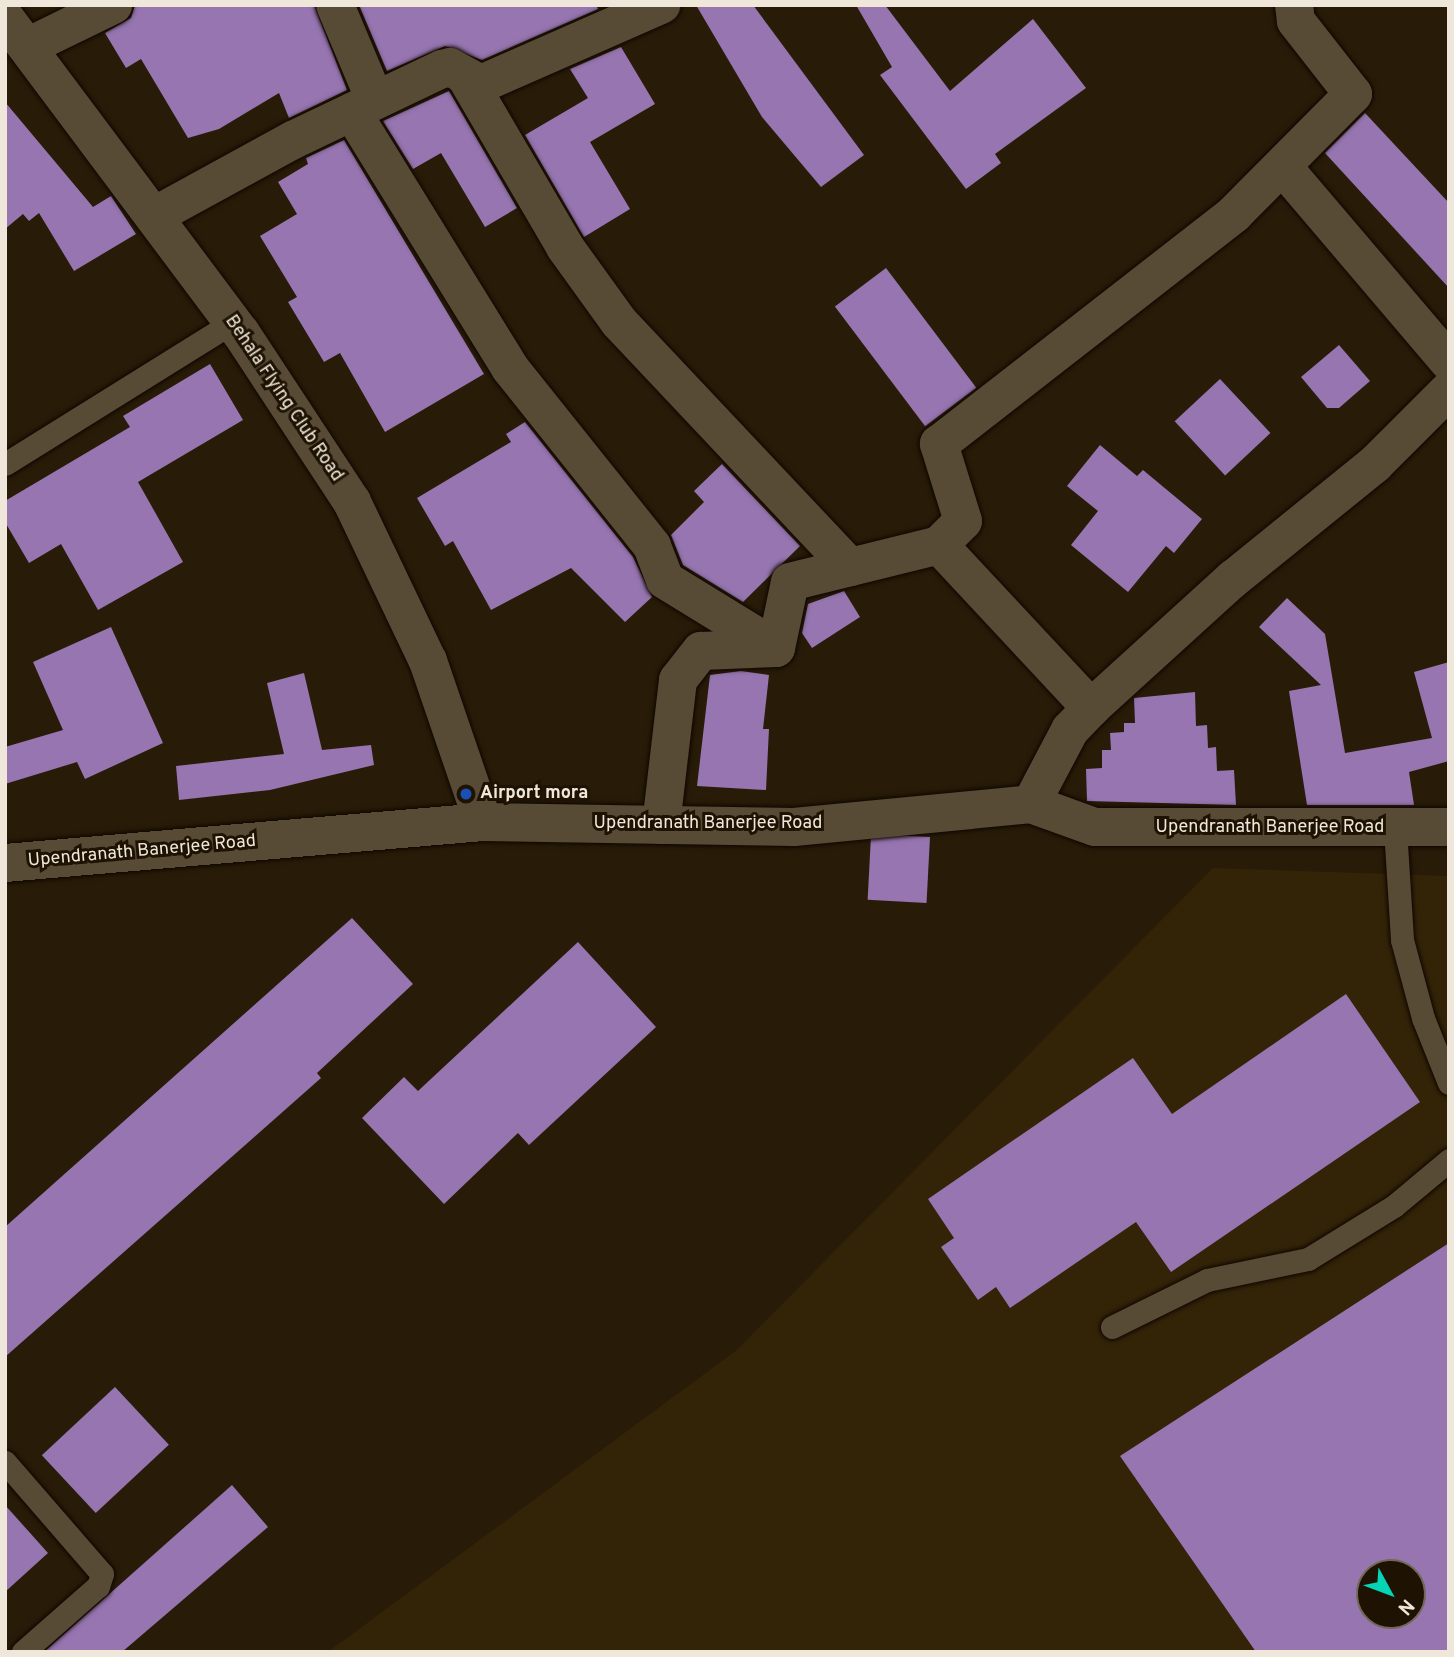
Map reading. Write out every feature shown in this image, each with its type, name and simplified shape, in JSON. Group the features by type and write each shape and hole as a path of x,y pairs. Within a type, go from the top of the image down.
{"street":[{"path":"16,33 113,5"},
{"path":"335,5 363,106 510,368 652,546 665,580 776,648"},
{"path":"154,216 363,106 450,66 467,79 481,84 661,5"},
{"path":"776,648 790,582 939,545 962,521 939,444 1139,292 1283,167 1353,94 1296,21 1294,5"},
{"name":"Behala Flying Club Road","path":"16,33 233,322 352,502 428,661 483,822"},
{"path":"467,79 565,247 619,322 850,567"},
{"path":"1283,167 1449,362"},
{"path":"1031,804 1070,730 1091,708 1233,579 1375,464 1449,390"},
{"path":"939,545 1091,708"},
{"path":"661,825 678,680 688,664 701,651 776,648"},
{"name":"Upendranath Banerjee Road","path":"5,863 483,822 794,827 1031,804 1095,827 1449,827"}],"lane":[{"path":"5,464 233,322"},
{"path":"1395,828 1402,940 1423,1017 1449,1083"},
{"path":"1112,1327 1207,1280 1308,1259 1394,1206 1447,1161"},
{"path":"5,1462 102,1574 98,1586 23,1652"}],"shaded area":[{"path":"1213,868 1449,876 1449,1652 328,1652 737,1350"}],"building":[{"path":"135,5 314,5 347,90 289,118 279,93 219,129 188,138 141,59 126,68 105,33 131,18"},
{"path":"359,5 596,5 598,9 482,60 445,46 387,71"},
{"path":"696,5 753,5 864,155 821,187 762,117"},
{"path":"856,5 885,5 950,91 1033,19 1086,88 995,154 1001,163 966,189 880,75 892,67"},
{"path":"621,47 655,104 590,142 630,209 584,237 525,135 588,98 570,69"},
{"path":"449,91 517,208 485,227 441,153 413,169 383,121"},
{"path":"5,102 93,207 111,196 136,234 74,271 39,213 29,221 23,214 5,229"},
{"path":"1365,113 1449,203 1449,288 1325,153"},
{"path":"344,140 484,374 385,432 340,353 324,362 288,302 297,297 260,236 297,214 278,182 308,164 306,158"},
{"path":"886,268 976,388 925,426 835,307"},
{"path":"1339,345 1370,381 1339,408 1327,408 1301,377"},
{"path":"210,364 243,420 138,482 183,562 98,610 61,544 29,563 5,522 5,501 130,427 123,416"},
{"path":"1220,379 1270,433 1225,475 1175,421"},
{"path":"525,422 633,557 652,597 625,622 571,568 491,610 453,541 445,546 417,498 511,442 506,434"},
{"path":"1100,445 1137,476 1143,470 1202,519 1174,553 1166,546 1128,592 1071,545 1098,511 1067,486"},
{"path":"722,464 800,546 743,602 683,565 671,535 704,502 694,491"},
{"path":"844,591 860,617 812,648 802,633 808,604"},
{"path":"1287,598 1325,634 1345,753 1432,738 1414,672 1449,662 1449,761 1409,772 1414,805 1307,805 1289,691 1321,685 1259,627"},
{"path":"111,627 163,743 85,779 77,762 5,784 5,747 63,730 33,662"},
{"path":"741,671 769,675 763,729 769,729 766,790 697,786 710,675"},
{"path":"304,673 322,750 371,745 374,765 270,790 179,800 176,766 284,754 267,683"},
{"path":"1195,692 1196,726 1207,725 1208,748 1216,747 1217,771 1234,770 1236,805 1087,801 1086,769 1102,768 1102,750 1111,750 1110,733 1124,732 1124,723 1135,723 1134,698"},
{"path":"871,834 930,837 927,903 868,900"},
{"path":"352,918 413,984 317,1073 321,1078 5,1357 5,1227"},
{"path":"578,942 656,1027 529,1145 518,1133 444,1204 362,1118 404,1077 418,1091"},
{"path":"1346,994 1420,1102 1171,1272 1136,1222 1010,1308 996,1287 978,1300 941,1247 954,1238 928,1199 1133,1058 1172,1114"},
{"path":"1449,1243 1449,1652 1256,1652 1120,1456"},
{"path":"115,1387 169,1445 96,1513 42,1455"},
{"path":"232,1485 268,1527 122,1652 44,1652"},
{"path":"5,1505 48,1553 5,1592"}],"place":[{"name":"Airport mora","path":"466,794"}]}
